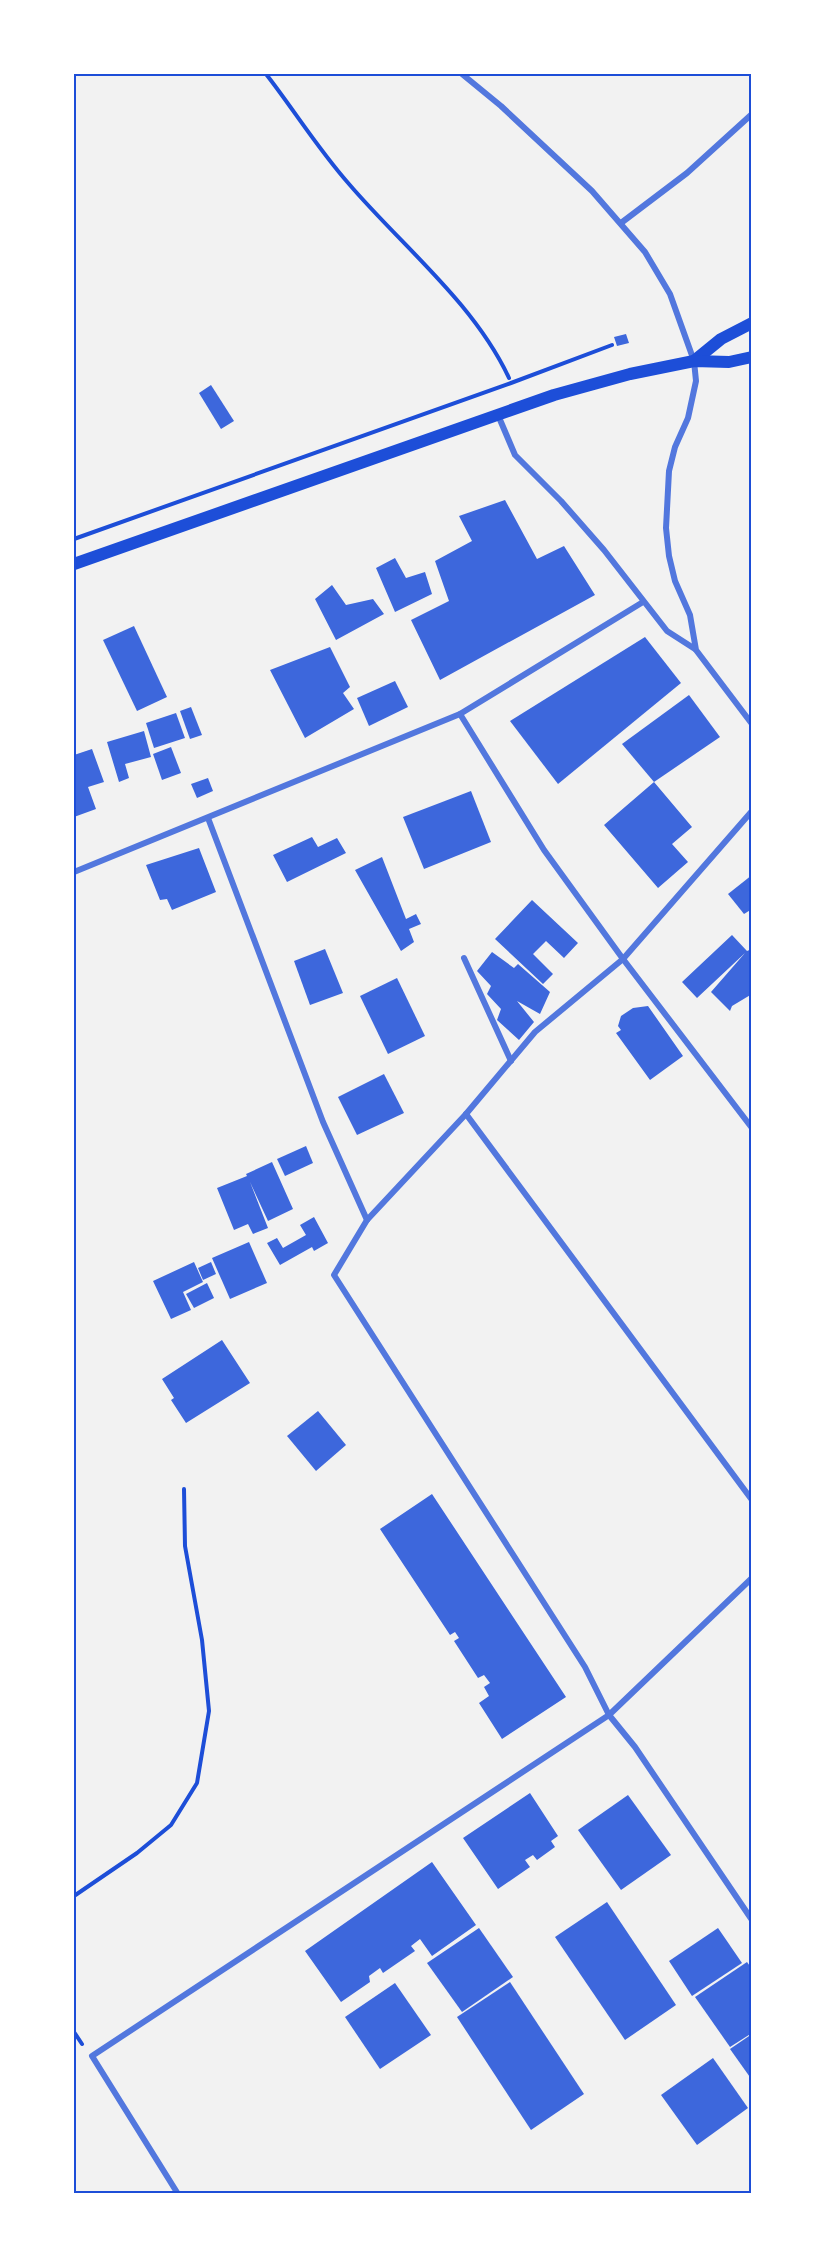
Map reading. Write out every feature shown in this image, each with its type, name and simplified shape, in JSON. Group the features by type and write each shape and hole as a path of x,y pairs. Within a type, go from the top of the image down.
{"main road":[{"path":"694,361 721,339 752,323"},
{"path":"74,564 575,389 630,374 694,361 729,362 752,357"}],"street":[{"path":"462,74 560,160 621,223 645,252 670,294 694,361 696,381 688,418 675,447 669,471 666,528 675,581 690,615 695,649"},
{"path":"621,223 687,173 752,114"},
{"path":"498,415 515,455 561,501 604,550 667,631 695,649 752,724"},
{"path":"74,872 460,714 643,602"},
{"path":"460,714 544,850 622,959 752,1128"},
{"path":"752,811 622,959 535,1032 466,1114 367,1220 334,1275 585,1667 609,1715 634,1747 752,1920"},
{"path":"208,818 322,1122 367,1220"},
{"path":"464,958 511,1061"},
{"path":"466,1114 752,1500"},
{"path":"178,2193 92,2056 609,1715 752,1578"}],"path":[{"path":"266,74 349,185 470,316 500,358 509,378"},
{"path":"74,539 612,345"},
{"path":"74,1896 137,1853 171,1825 197,1783 209,1712 202,1640 185,1546 184,1489"}],"building":[{"path":"626,334 629,343 617,346 614,337"},
{"path":"211,385 234,421 221,429 199,393"},
{"path":"505,500 537,559 564,546 595,595 440,680 411,620 449,601 435,561 472,541 459,516"},
{"path":"395,558 406,578 425,572 432,594 395,612 376,568"},
{"path":"332,585 346,605 373,599 384,614 336,640 315,599"},
{"path":"134,626 167,697 137,711 103,640"},
{"path":"645,637 681,683 558,784 510,721"},
{"path":"330,647 350,687 343,693 354,709 305,738 270,670"},
{"path":"395,681 408,707 369,726 357,698"},
{"path":"689,695 720,737 654,782 622,744"},
{"path":"191,707 202,735 190,739 180,711"},
{"path":"176,713 185,738 154,748 146,723"},
{"path":"144,731 151,757 125,764 129,778 119,782 107,742"},
{"path":"171,747 181,773 162,780 153,754"},
{"path":"92,749 104,782 88,787 96,809 74,817 74,755"},
{"path":"208,778 213,791 197,798 191,784"},
{"path":"654,782 692,827 672,844 688,862 658,888 604,825"},
{"path":"471,791 491,842 424,869 403,817"},
{"path":"312,837 318,847 337,838 346,853 287,882 273,855"},
{"path":"199,848 216,892 172,910 167,899 160,900 146,865"},
{"path":"382,857 406,919 416,914 421,924 409,929 414,942 401,951 355,870"},
{"path":"752,875 752,909 744,914 728,894"},
{"path":"532,900 578,943 564,958 546,941 533,954 553,974 543,984 495,939"},
{"path":"732,935 747,951 752,949 752,994 732,1006 730,1011 711,992 745,953 697,998 682,982"},
{"path":"325,949 343,993 310,1005 294,961"},
{"path":"492,952 514,968 518,964 550,992 540,1014 517,1001 534,1022 519,1040 497,1020 501,1009 487,994 491,986 477,971"},
{"path":"397,978 425,1036 388,1054 360,996"},
{"path":"648,1006 683,1056 650,1080 616,1033 621,1030 618,1026 621,1016 633,1008"},
{"path":"384,1074 404,1113 357,1135 338,1097"},
{"path":"306,1146 313,1163 285,1176 277,1159"},
{"path":"272,1162 293,1209 268,1221 250,1182 268,1228 253,1234 248,1224 234,1230 217,1188 247,1176 246,1174"},
{"path":"314,1217 328,1243 314,1251 312,1247 280,1265 267,1243 277,1238 283,1248 306,1235 300,1225"},
{"path":"249,1242 267,1283 230,1299 212,1258"},
{"path":"194,1262 203,1282 183,1292 191,1310 171,1319 153,1281"},
{"path":"211,1262 216,1274 203,1280 198,1268"},
{"path":"207,1283 214,1298 194,1308 186,1294"},
{"path":"222,1340 250,1383 186,1423 171,1400 174,1398 162,1379"},
{"path":"318,1411 346,1445 316,1471 287,1436"},
{"path":"432,1494 566,1697 502,1739 479,1703 489,1696 484,1687 490,1683 484,1675 478,1678 454,1641 459,1638 455,1632 450,1635 380,1529"},
{"path":"530,1793 558,1836 551,1841 555,1847 537,1860 533,1855 525,1860 530,1867 498,1889 463,1838"},
{"path":"628,1795 671,1855 621,1890 578,1830"},
{"path":"432,1862 476,1925 432,1956 420,1939 411,1946 415,1951 383,1973 380,1968 369,1976 370,1982 341,2002 305,1951"},
{"path":"607,1902 676,2005 625,2040 555,1937"},
{"path":"479,1928 513,1977 462,2012 427,1963"},
{"path":"718,1928 742,1963 692,1996 669,1961"},
{"path":"747,1962 752,1969 752,2033 730,2047 695,1997"},
{"path":"510,1982 584,2094 531,2130 457,2017"},
{"path":"395,1983 431,2035 380,2069 345,2017"},
{"path":"752,2034 752,2080 730,2049"},
{"path":"713,2058 748,2108 697,2145 661,2095"}]}
